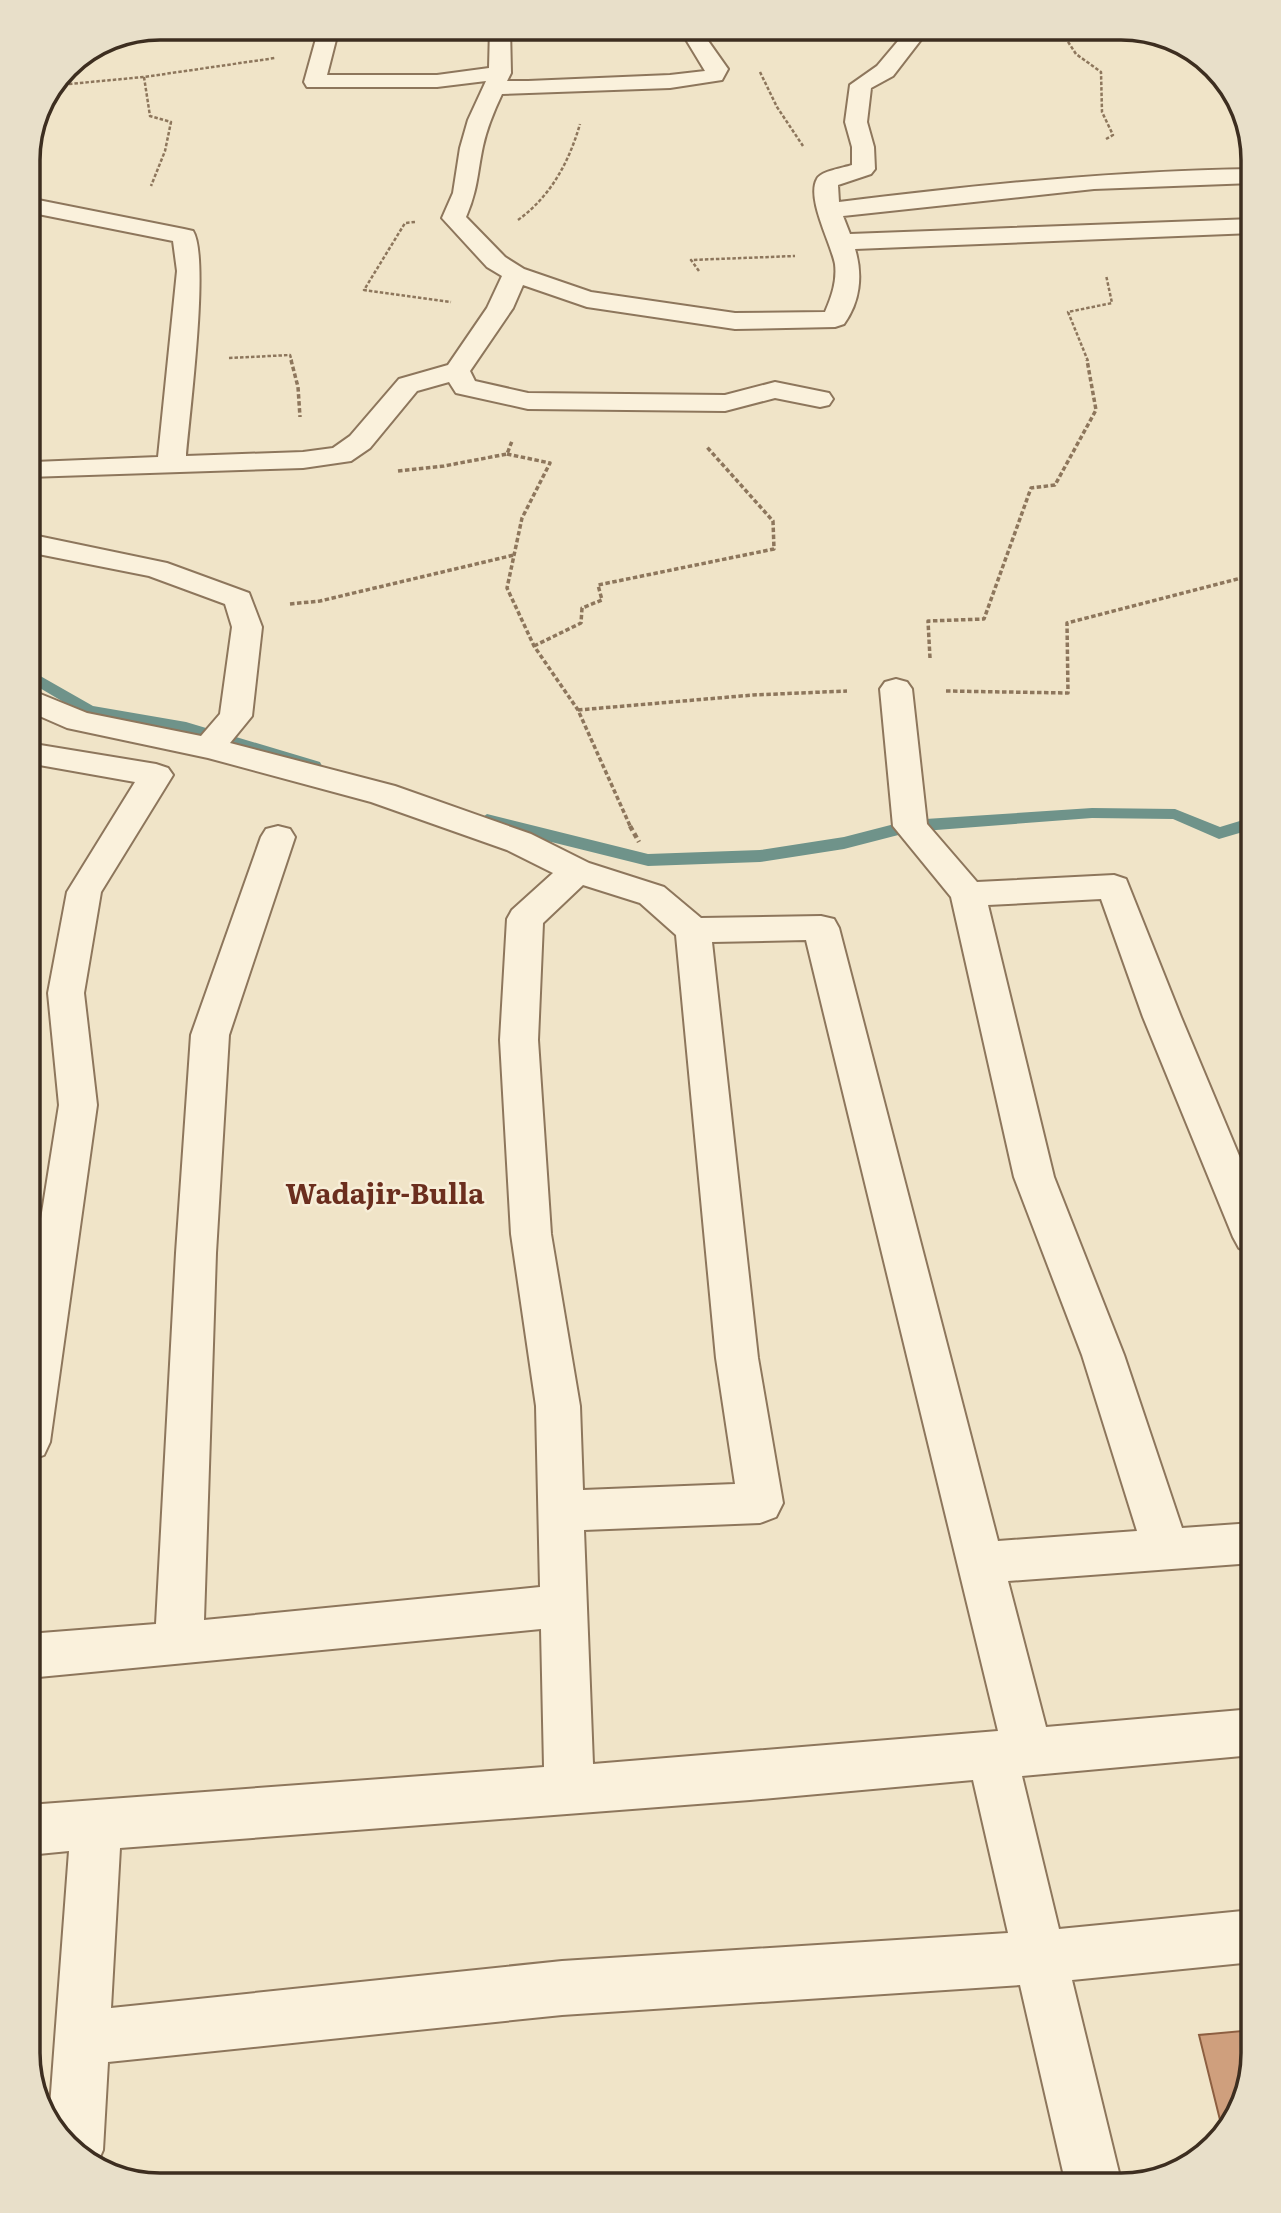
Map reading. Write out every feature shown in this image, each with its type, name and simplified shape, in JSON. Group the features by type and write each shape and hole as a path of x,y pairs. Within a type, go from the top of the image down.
{"street":[{"path":"325,40 315,82 498,80 526,89 701,79 714,75 717,69 697,41"},
{"path":"500,40 498,80 479,120 471,148 465,193 454,218 496,262 515,274 587,299 735,321 835,319 848,277 841,242 824,195 827,181 863,169 863,147 856,122 861,85 885,71 910,41"},
{"path":"831,210 963,193 1104,182 1241,176"},
{"path":"41,207 184,236 189,271 183,360 171,465"},
{"path":"841,242 1241,227"},
{"path":"41,470 303,460 341,455 360,442 408,385 457,371 500,308 515,274"},
{"path":"457,371 465,387 528,401 726,403 775,390 820,399"},
{"path":"41,546 157,569 238,599 247,626 236,716 209,748"},
{"path":"896,689 910,826 968,894 1034,1177 1103,1355 1166,1549"},
{"path":"41,705 78,721 209,748 383,794 519,842 577,871 652,895 693,930 821,928 981,1563 1040,1957 1091,2173"},
{"path":"41,757 78,721"},
{"path":"40,1359 78,1105 66,993 84,892 156,775 41,764"},
{"path":"179,1644 196,1253 210,1035 278,836"},
{"path":"569,1790 558,1406 531,1234 519,1041 525,919 577,871"},
{"path":"968,894 1114,887 1162,1017 1241,1208"},
{"path":"560,1511 760,1503 737,1358 693,930"},
{"path":"981,1563 1241,1544"},
{"path":"40,1655 563,1606"},
{"path":"40,1829 569,1790 1241,1733"},
{"path":"76,2138 96,1825"},
{"path":"82,2038 562,1988 1040,1957 1241,1937"}],"path":[{"path":"1065,41 1083,64 1101,72 1102,112 1113,135 1097,144 1104,182"},
{"path":"68,84 144,77 321,53"},
{"path":"714,75 760,72 777,107 827,181"},
{"path":"129,227 148,194 161,162 171,122 150,116 144,77"},
{"path":"472,239 506,227 531,213 572,155 590,85"},
{"path":"454,218 405,223 364,290 500,308"},
{"path":"931,663 928,621 984,619 1031,488 1055,485 1096,410 1089,364 1068,312 1112,303 1096,233"},
{"path":"183,360 290,355 298,387 303,460"},
{"path":"507,454 528,401"},
{"path":"341,455 342,474 444,466 507,454 550,463 522,518 507,587 534,646 578,709 620,806 648,860 652,895"},
{"path":"241,608 320,601 514,555"}],"building":[{"path":"1241,2031 1240,2068 1234,2091 1220,2120 1199,2035"}],"waterway":[{"path":"41,682 88,710 186,727 314,766"},
{"path":"487,820 648,860 760,856 844,843 910,826 1092,813 1175,814 1219,833 1241,827"}],"district":[{"name":"Wadajir-Bulla","path":"385,1192"}]}
